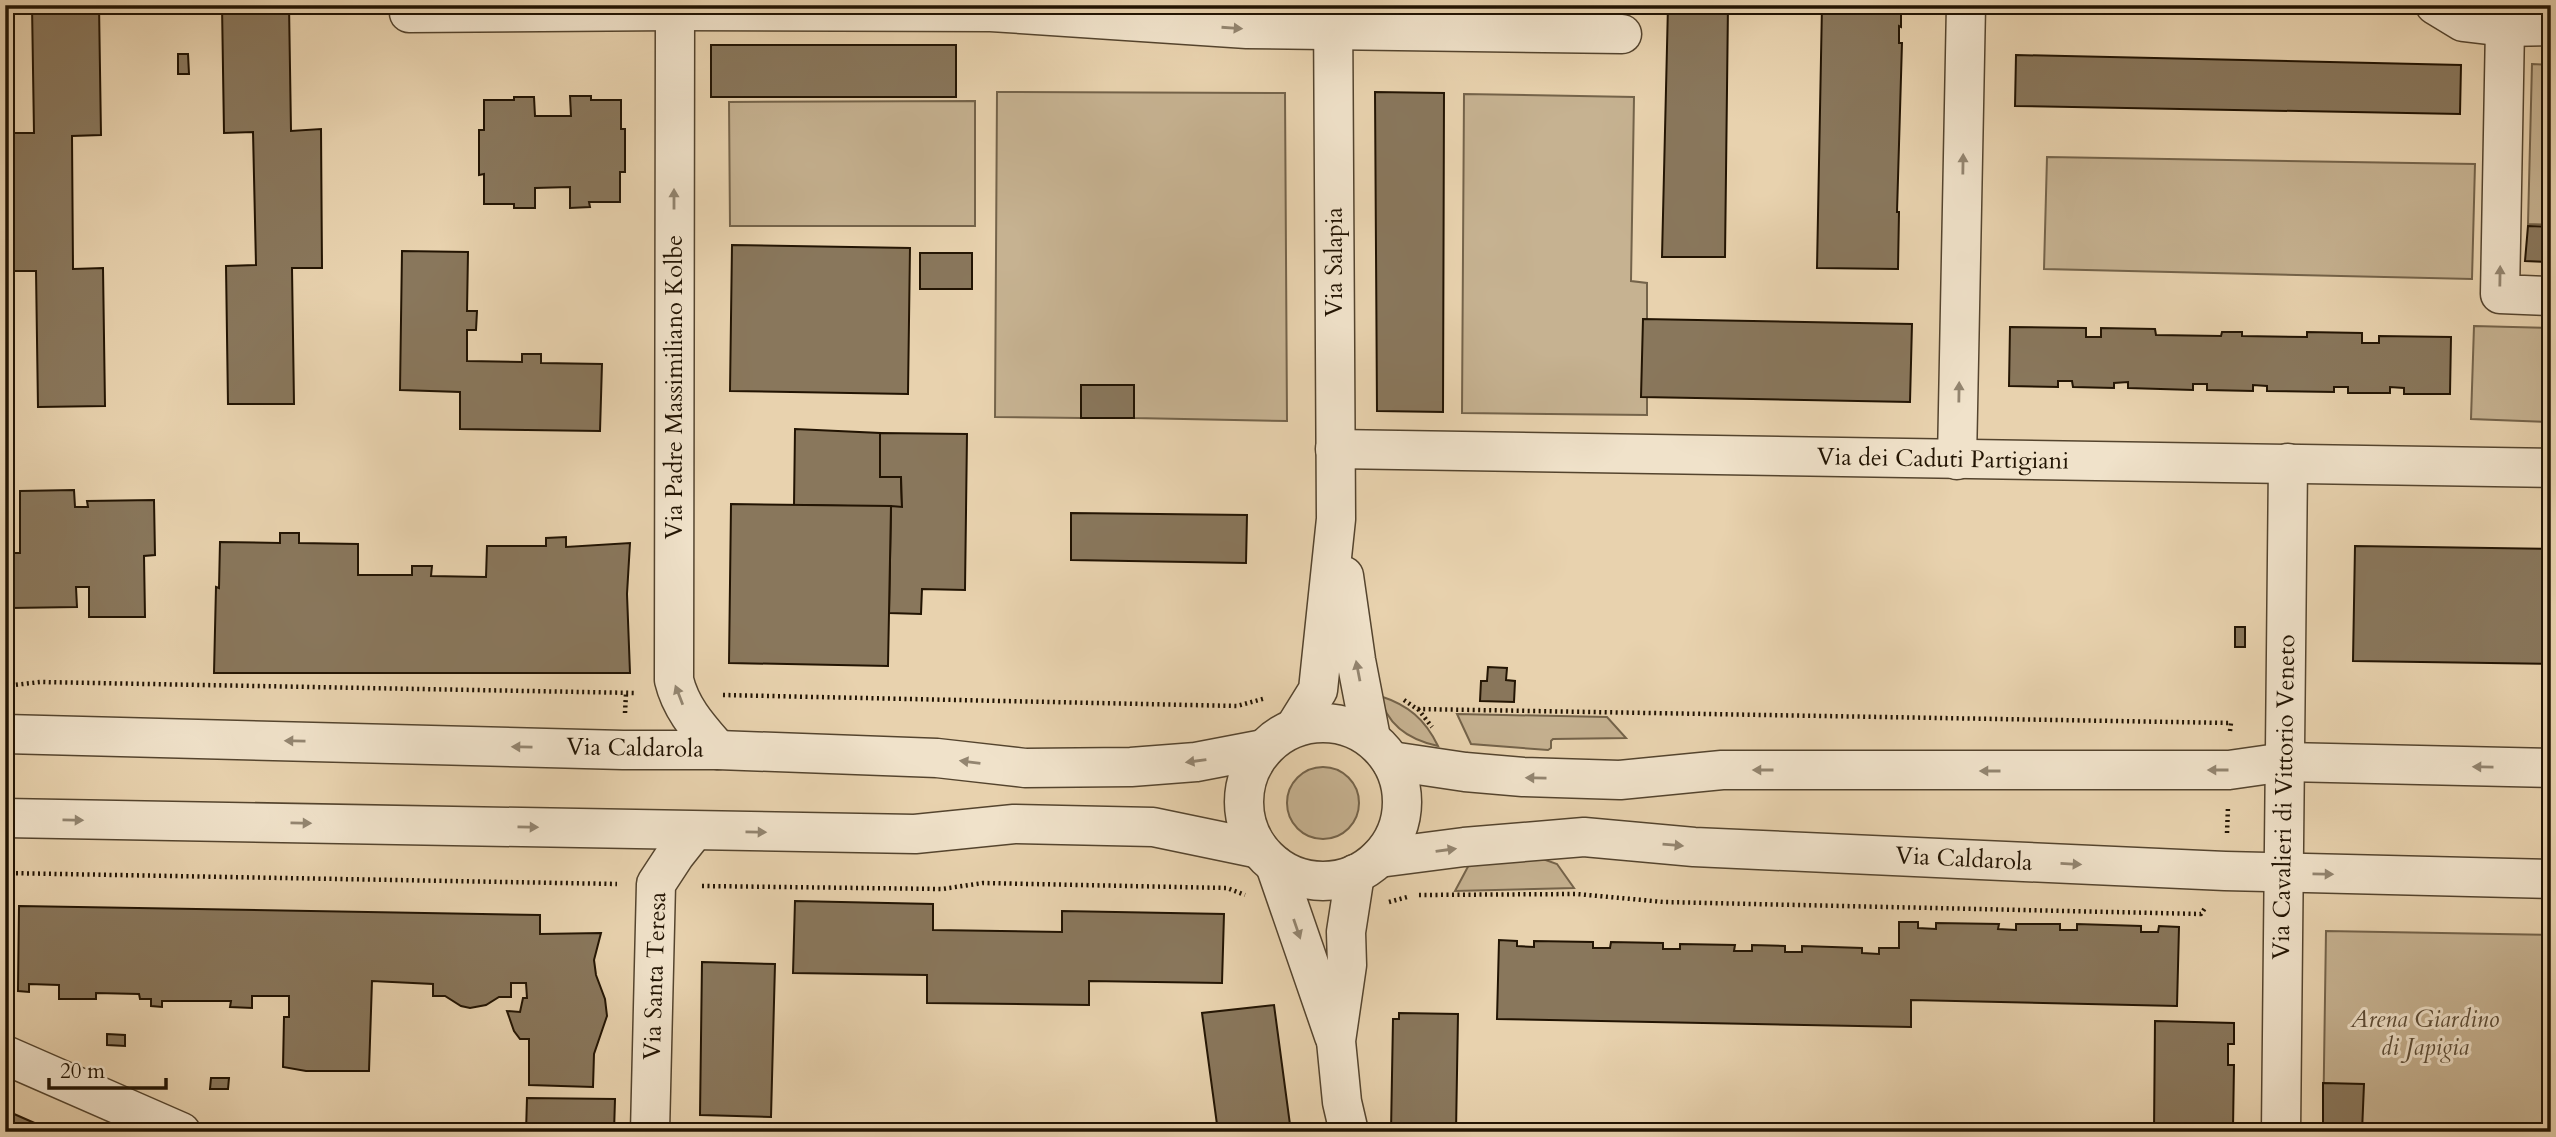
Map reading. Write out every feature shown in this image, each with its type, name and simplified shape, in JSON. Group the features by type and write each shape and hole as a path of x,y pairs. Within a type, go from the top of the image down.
{"street":[{"path":"1957,460 1966,5"},
{"path":"2435,5 2463,22 2505,27 2551,26"},
{"path":"409,13 675,10 992,12 1247,29 1333,17 1622,34"},
{"name":"Via Padre Massimiliano Kolbe","path":"675,10 674,680 677,694 687,713 718,750"},
{"name":"Via Salapia","path":"1295,727 1318,690 1336,519 1333,17"},
{"path":"2505,27 2500,294 2551,296"},
{"name":"Via dei Caduti Partigiani","path":"1335,449 2551,468"},
{"name":"Via Cavalieri di Vittorio Veneto","path":"2281,1132 2288,463"},
{"name":"Via Salapia","path":"1336,519 1356,660 1381,750"},
{"path":"1336,1041 1267,857 1248,830 1243,809 1245,788 1252,767 1264,749 1278,736 1295,727 1321,722 1347,726 1381,750 1465,772 1523,777 1619,780 1722,770 2229,770 2285,762 2551,768"},
{"name":"Via Caldarola","path":"5,734 624,750 718,750 937,758 1025,768 1131,767 1196,762 1264,749"},
{"path":"5,818 915,834 1014,824 1153,827 1267,857 1294,876 1315,881 1335,880 1366,866 1390,845 1402,812 1402,794 1399,777 1381,750"},
{"name":"Via Santa Teresa","path":"650,1132 656,884 694,831"},
{"name":"Via Caldarola","path":"1366,866 1464,847 1584,837 1694,847 2282,873 2551,879"},
{"path":"1349,1132 1342,1102 1336,1041 1347,965 1346,932 1366,866"},
{"path":"5,1055 181,1132"}],"green space":[{"path":"2532,64 2551,65 2551,225 2528,224"},
{"path":"997,92 1285,93 1287,421 1134,418 1133,385 1081,385 1081,418 995,417"},
{"path":"1464,94 1634,97 1631,281 1647,283 1647,415 1462,413"},
{"path":"975,101 975,226 730,226 729,102"},
{"path":"2047,157 2475,164 2472,279 2044,269"},
{"path":"2474,326 2551,328 2551,422 2471,419"},
{"path":"1380,696 1415,714 1438,746 1418,740 1401,730 1388,716"},
{"path":"1457,714 1607,717 1626,738 1553,739 1548,750 1471,744"},
{"path":"1323,767 1343,773 1353,783 1359,803 1353,823 1343,833 1323,839 1303,833 1293,823 1287,803 1293,783 1303,773"},
{"path":"1540,858 1557,864 1574,888 1455,891 1471,861"},
{"name":"Arena Giardino di Japigia","path":"2326,931 2551,935 2551,1132 2323,1132"}],"building":[{"path":"32,5 99,5 101,135 72,136 73,269 103,268 105,406 38,407 36,271 6,271 5,133 34,133"},
{"path":"222,5 289,5 291,131 321,129 322,268 292,268 294,404 228,404 226,266 256,265 253,132 224,133"},
{"path":"1668,5 1728,5 1725,257 1662,257"},
{"path":"1822,5 1901,5 1898,269 1817,268"},
{"path":"711,45 956,45 956,97 711,97"},
{"path":"178,54 188,54 189,74 178,74"},
{"path":"2016,55 2461,65 2460,114 2015,106"},
{"path":"1375,92 1444,93 1443,412 1377,411"},
{"path":"570,96 591,96 591,100 621,100 621,129 625,129 625,172 620,172 620,202 589,202 590,207 570,208 570,187 535,188 535,208 514,208 514,204 484,204 484,174 479,175 479,130 484,130 484,100 534,97 535,116 571,116"},
{"path":"2528,226 2551,227 2551,262 2525,261"},
{"path":"732,245 910,248 908,394 730,391"},
{"path":"402,251 468,252 467,311 477,311 476,330 467,330 467,361 522,362 522,354 541,354 541,363 602,364 600,431 460,429 460,392 400,390"},
{"path":"920,253 972,253 972,289 920,289"},
{"path":"1643,319 1912,324 1910,402 1641,397"},
{"path":"2010,327 2086,328 2086,337 2101,337 2101,328 2155,329 2156,335 2221,336 2222,332 2242,332 2242,336 2307,337 2307,332 2362,333 2362,343 2379,343 2379,336 2451,337 2450,394 2404,394 2404,388 2390,387 2390,393 2348,393 2348,387 2334,387 2334,392 2267,391 2267,386 2253,385 2253,391 2207,390 2207,384 2193,384 2193,390 2128,388 2128,382 2114,383 2114,388 2073,387 2072,381 2058,381 2058,387 2009,386"},
{"path":"1081,385 1134,385 1134,418 1081,418"},
{"path":"795,429 880,433 880,477 901,477 902,507 794,505"},
{"path":"880,433 967,434 965,590 922,589 921,614 889,613 891,506 902,507 901,477 880,477"},
{"path":"74,490 75,507 88,507 87,501 154,500 155,555 144,556 145,617 89,617 89,587 76,587 77,607 11,608 10,553 20,553 20,491"},
{"path":"731,504 891,506 888,666 729,663"},
{"path":"1071,513 1247,515 1246,563 1071,560"},
{"path":"280,533 299,533 299,543 358,544 358,575 412,575 412,566 432,566 431,576 486,577 487,546 546,546 546,538 566,537 566,547 630,543 627,594 630,673 214,673 220,542 280,543"},
{"path":"2355,546 2551,549 2551,664 2353,661"},
{"path":"2235,627 2245,627 2245,647 2235,647"},
{"path":"1488,667 1507,668 1506,680 1515,681 1514,702 1480,701 1481,681 1487,681"},
{"path":"795,901 933,904 933,930 1062,932 1062,911 1224,914 1222,983 1089,981 1089,1005 927,1003 927,975 793,973"},
{"path":"19,906 540,915 540,934 601,933 594,960 607,1016 594,1054 593,1087 529,1085 529,1039 520,1039 507,1011 520,1012 523,998 527,998 526,983 511,983 511,997 499,997 486,1005 470,1008 445,996 433,996 433,984 372,981 369,1071 306,1071 283,1067 284,1017 289,1017 289,996 252,996 252,1008 230,1007 231,1001 162,1001 162,1007 151,1006 151,999 140,999 139,994 96,993 96,999 59,999 59,985 29,984 29,992 18,991"},
{"path":"1899,922 1918,922 1918,928 1936,929 1936,923 1999,924 1998,929 2016,930 2016,924 2060,924 2060,930 2077,930 2077,924 2141,926 2141,932 2158,932 2159,926 2179,927 2177,1006 1911,1000 1911,1027 1497,1019 1499,940 1517,941 1517,946 1534,947 1534,941 1593,942 1593,948 1610,948 1611,942 1663,943 1663,949 1680,949 1680,944 1735,945 1734,951 1752,951 1752,945 1785,946 1785,952 1802,952 1802,946 1862,948 1862,953 1879,954 1879,948 1899,948"},
{"path":"702,962 775,964 771,1117 700,1115"},
{"path":"1274,1005 1291,1132 1218,1132 1202,1013"},
{"path":"1399,1013 1458,1014 1456,1132 1391,1132 1393,1019 1399,1019"},
{"path":"2155,1021 2234,1023 2234,1044 2228,1044 2228,1065 2234,1065 2233,1128 2227,1129 2227,1132 2154,1132"},
{"path":"107,1034 125,1035 125,1046 107,1045"},
{"path":"211,1078 229,1078 228,1089 210,1089"},
{"path":"2323,1083 2364,1084 2362,1132 2323,1132"},
{"path":"527,1098 615,1099 614,1132 526,1132"},
{"path":"5,1110 55,1132 5,1132"}]}
